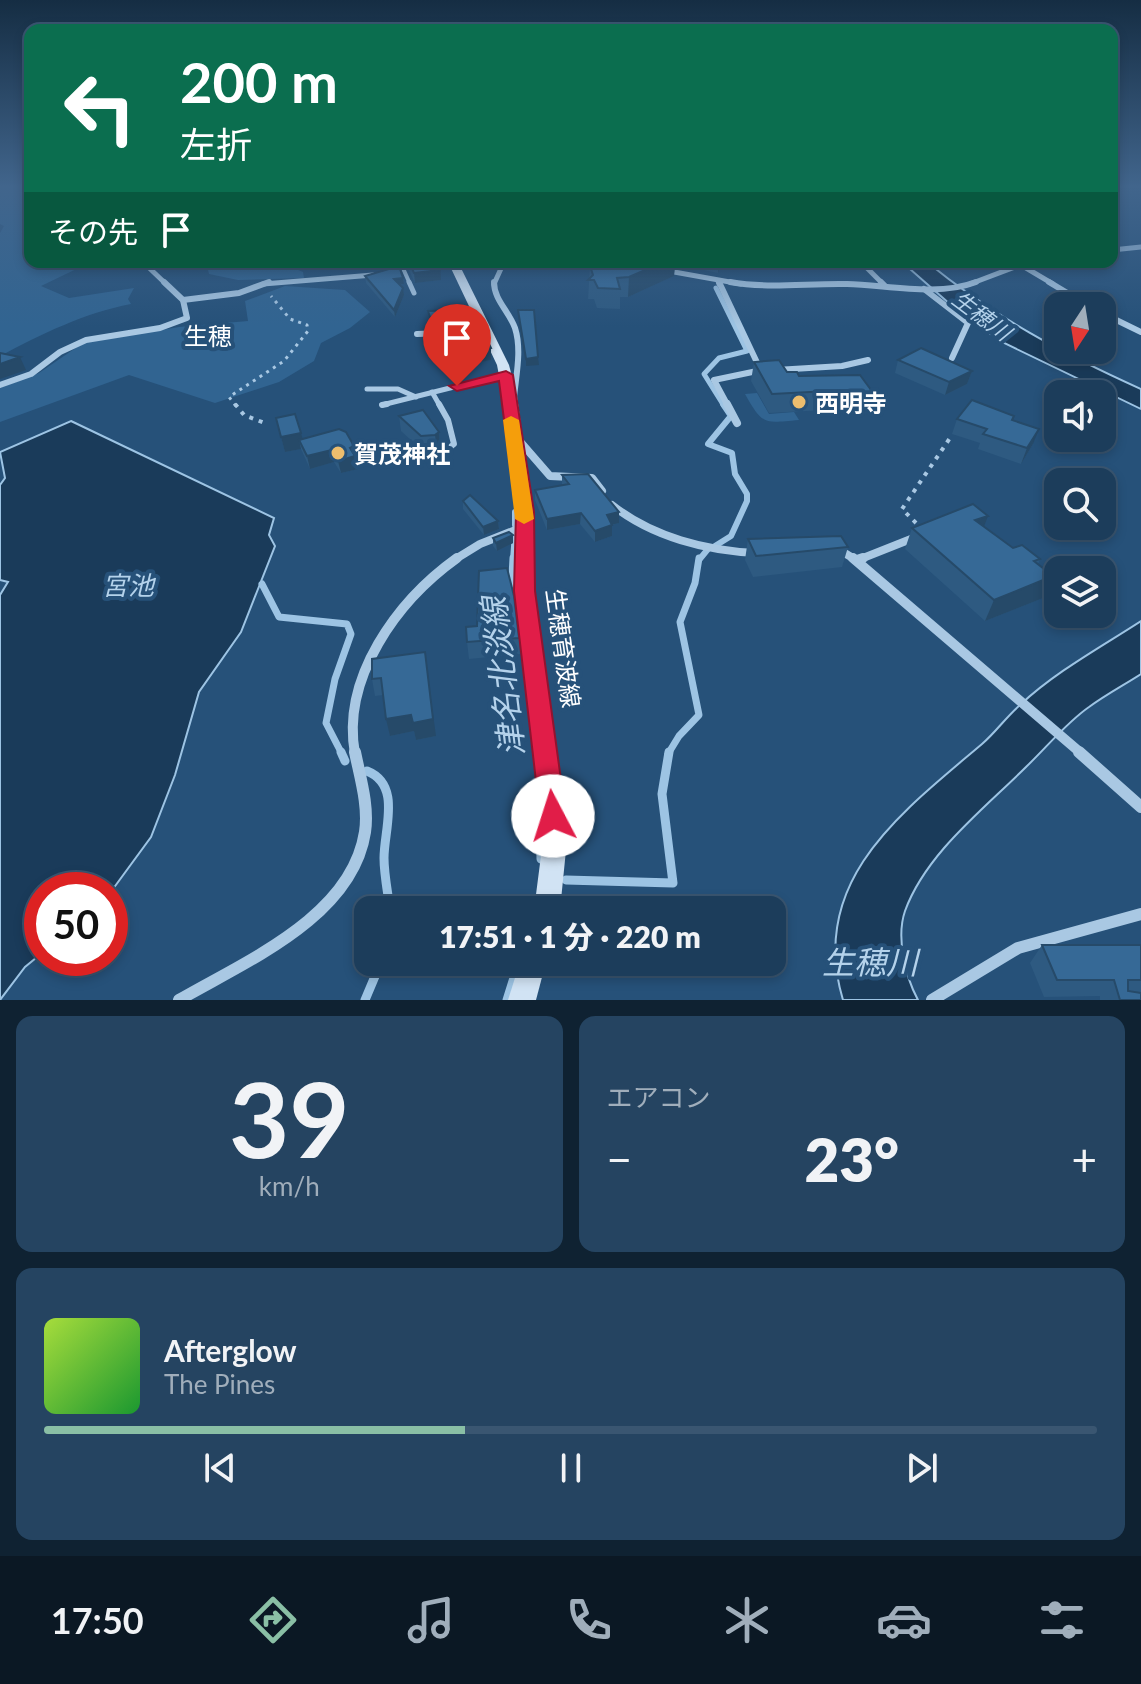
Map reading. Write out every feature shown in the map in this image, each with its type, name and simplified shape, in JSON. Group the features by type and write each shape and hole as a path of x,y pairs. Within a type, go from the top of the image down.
{"main road":[{"name":"生穂育波線","path":"455,268 479,327 506,374 511,406 525,512 525,591 543,719 555,840 549,896"},
{"path":"522,1000 529,976"}],"street":[{"path":"1118,249 1141,247"},
{"path":"0,385 31,374 60,352 86,340 180,322 189,315 183,300 149,268"},
{"path":"183,300 246,291 269,282 361,277 391,268"},
{"path":"500,268 493,278 493,286 516,333 518,357 511,406"},
{"path":"656,268 765,287 926,288 955,286 1010,268"},
{"path":"867,268 885,286"},
{"path":"1032,268 1068,292"},
{"path":"718,281 761,371"},
{"path":"926,288 968,323 952,358"},
{"path":"1116,320 1141,332"},
{"path":"417,334 454,331"},
{"path":"737,423 714,380 761,371 842,366 868,360"},
{"path":"514,435 550,476 592,478 624,516 703,545 749,553 772,553"},
{"path":"179,1000 299,926 349,879 366,831 350,712 359,680 380,645 434,577 477,544 523,527"},
{"path":"857,560 926,533"},
{"path":"825,547 840,549 857,560 1021,699 1141,807"},
{"path":"932,1000 1018,948 1141,914"}],"lane":[{"path":"405,268 414,293"},
{"path":"382,405 506,374"},
{"path":"367,389 398,389 416,397"},
{"path":"414,450 420,457 432,458 446,453 454,444 448,420 432,392"}],"path":[{"path":"246,291 273,298 290,319 309,327 284,361 229,397 244,415 267,424"},
{"path":"926,533 902,509 950,438"}],"shaded area":[{"path":"0,234 24,234 24,268 78,268 41,286 69,298 134,288 128,299 131,304 80,319 0,356"},
{"path":"208,268 294,268 303,272 304,278 238,280 209,274"},
{"path":"285,286 345,290 370,312 350,328 321,343 314,361 279,382 215,403 129,375 0,422 0,388 39,373 83,343 179,327 248,321 245,301"},
{"path":"757,393 769,414 794,412 799,420 771,422 761,417 745,394"}],"water":[{"name":"生穂川","path":"909,268 934,268 977,300 1044,341 1044,362 1002,342 959,312"},
{"name":"生穂川","path":"1048,364 1088,364 1141,389 1141,409 1116,397 1116,380 1081,380"},
{"name":"宮池","path":"71,421 274,518 269,535 275,546 241,632 199,692 175,775 151,837 125,872 24,872 24,968 0,1000 0,595 8,582 0,580 0,485 5,478 0,452"},
{"name":"生穂川","path":"1141,621 1141,674 1095,703 1065,728 958,832 915,890 905,911 901,932 909,980 918,1000 843,1000 835,958 838,919 850,885 869,853 921,796 1034,693"}],"building":[{"path":"400,268 403,278 394,279 403,288 394,310 365,276"},
{"path":"412,268 440,268 440,270 414,273"},
{"path":"591,268 650,268 629,277 617,278 620,289 598,288 594,280 588,280 593,275"},
{"path":"456,310 455,317 431,320 428,311"},
{"path":"518,310 534,310 538,357 526,359"},
{"path":"472,324 475,329 481,328 491,348 444,357 434,326"},
{"path":"921,348 972,371 949,382 898,360"},
{"path":"0,353 20,357 0,364"},
{"path":"779,360 787,372 797,372 799,376 860,375 874,394 851,395 848,390 772,394 754,362"},
{"path":"972,400 1014,416 1012,420 1039,429 1027,448 983,434 987,429 957,419"},
{"path":"423,410 439,432 435,435 421,436 399,416"},
{"path":"295,414 301,433 281,437 276,418"},
{"path":"339,429 346,432 354,446 350,448 355,456 338,461 332,450 307,456 299,440"},
{"path":"588,474 619,512 607,515 612,525 595,531 581,513 547,519 535,490 569,484 562,475"},
{"path":"470,495 498,521 483,527 463,501"},
{"path":"973,504 988,516 975,520 1013,548 1022,545 1040,559 1034,561 1044,569 1044,580 994,600 912,528"},
{"path":"509,532 513,535 496,543 493,538"},
{"path":"841,536 848,547 756,556 748,539"},
{"path":"507,568 519,638 467,642 466,627 477,626 479,571"},
{"path":"425,652 433,719 413,723 411,715 386,719 381,678 372,679 372,659"},
{"path":"1042,945 1141,945 1141,980 1128,980 1128,991 1141,993 1141,1000 1120,1000 1114,980 1057,980"}],"waterway":[{"path":"716,288 747,351 719,358 704,374 724,406"},
{"path":"715,546 731,536 747,501 747,494 735,474 732,453 708,444 731,416 723,404"},
{"name":"津名北淡線","path":"515,512 515,525"},
{"name":"津名北淡線","path":"513,560 515,533"},
{"path":"699,560 708,549"},
{"name":"津名北淡線","path":"513,558 512,576 521,632"},
{"path":"669,752 679,736 699,715 680,622 695,583 699,558"},
{"path":"262,584 279,617 347,624 351,634 335,679 326,723 341,752"},
{"path":"341,752 345,761"},
{"path":"566,880 673,883 662,794 669,752"},
{"path":"367,771 378,778 388,797 384,858 388,896"},
{"name":"津名北淡線","path":"540,810 541,859"},
{"path":"365,1000 375,976"},
{"name":"津名北淡線","path":"507,1000 515,976"}],"slow traffic":[{"path":"511,420 522,483 524,519"}],"place":[{"name":"西明寺","path":"799,402"},
{"name":"賀茂神社","path":"338,453"}],"district":[{"name":"生穂","path":"208,335"}],"route":[{"path":"457,386 506,374 522,483 525,591 553,816"}]}
